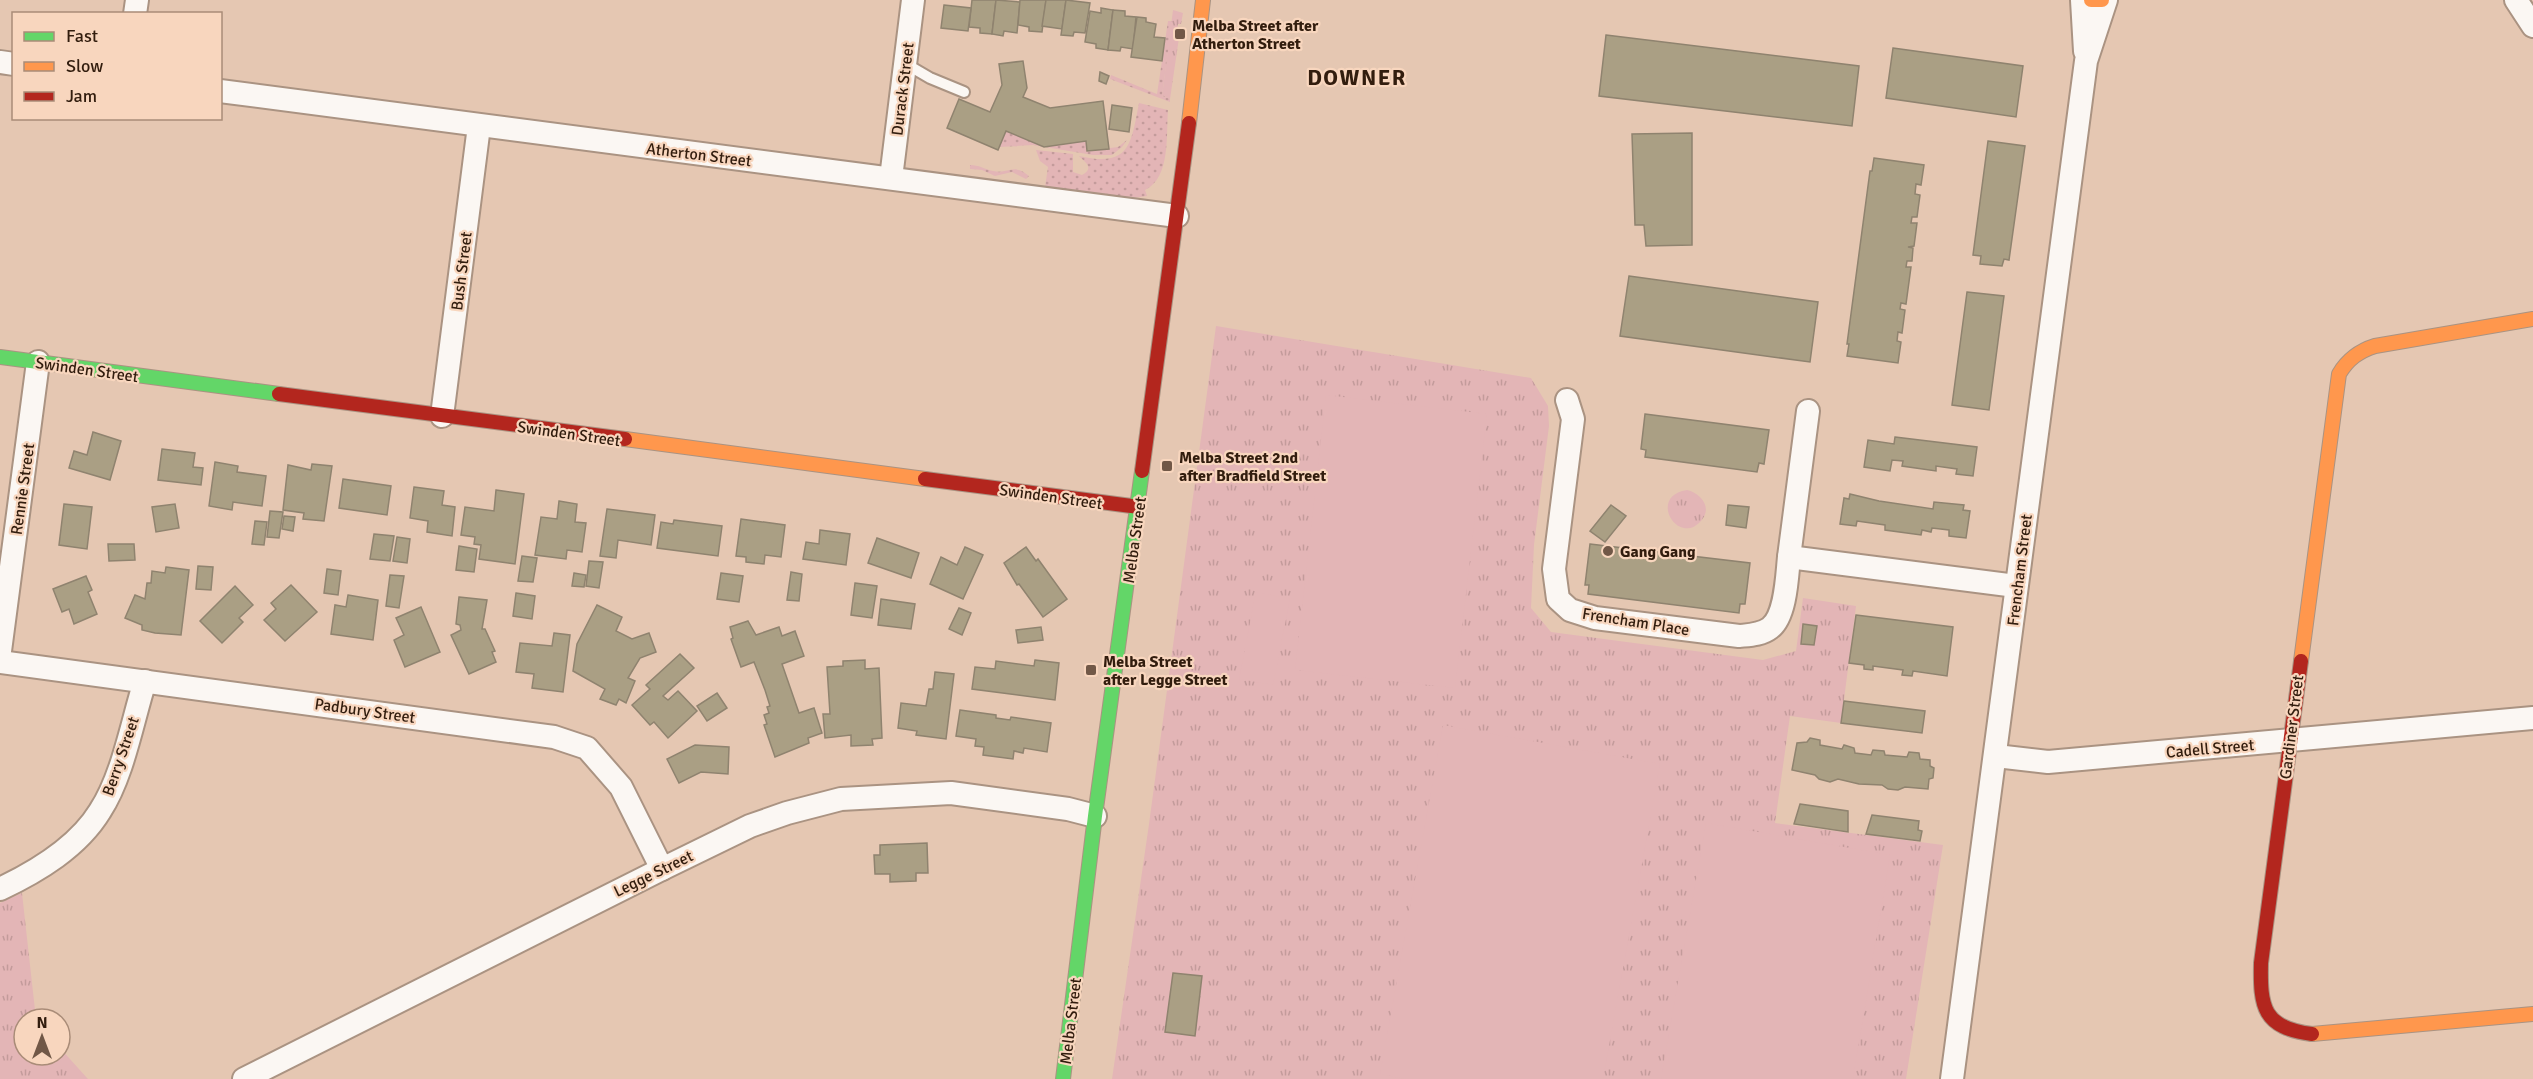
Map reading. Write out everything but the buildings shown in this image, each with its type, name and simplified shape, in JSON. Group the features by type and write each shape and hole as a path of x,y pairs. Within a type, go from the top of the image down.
{"street":[{"name":"Durack Street","path":"891,178 913,0"},
{"name":"Melba Street","path":"1063,1079 1095,816 1177,216 1203,0"},
{"name":"Frencham Street","path":"2082,0 2086,61"},
{"path":"2091,0 2104,0"},
{"name":"Frencham Street","path":"1953,1079 2086,61 2104,0"},
{"path":"2516,0 2533,26"},
{"name":"Atherton Street","path":"222,91 1177,216"},
{"name":"Bush Street","path":"442,416 479,126"},
{"name":"Gardiner Street","path":"2533,319 2360,350 2346,361 2339,374 2261,963 2262,997 2269,1018 2279,1027 2293,1033 2314,1034 2533,1014"},
{"name":"Swinden Street","path":"0,357 1138,507"},
{"name":"Rennie Street","path":"0,651 38,362"},
{"name":"Frencham Place","path":"1567,400 1573,418 1554,569 1558,599 1570,610 1595,618 1739,636 1760,633 1771,627 1778,619 1786,588 1808,411"},
{"path":"1789,557 2016,586"},
{"name":"Padbury Street","path":"0,662 554,737 587,748 621,787 662,869"},
{"name":"Berry Street","path":"0,889 56,856 80,838 101,810 116,776 144,681"},
{"name":"Cadell Street","path":"1996,756 2048,762 2533,718"},
{"name":"Legge Street","path":"244,1079 662,869 750,826 787,813 841,799 951,793 1068,809 1095,816"}],"lane":[{"path":"905,63 930,78 964,92"}],"green space":[{"path":"1173,10 1183,13 1181,24 1178,24 1177,31 1180,31 1170,99 1162,96"},
{"path":"1168,21 1172,21 1162,96 1170,99 1170,102 1110,79 1111,75 1157,94"},
{"path":"1139,103 1168,110 1167,143 1163,166 1153,184 1145,190 1147,196 1133,198 1045,187 1048,167 1040,161 1036,150 1073,154 1073,172 1082,175 1088,167 1079,156 1109,159 1125,149 1130,141"},
{"path":"1006,131 1043,147 1033,145 999,147"},
{"path":"1127,140 1112,155 1093,155 1045,147 1086,141 1087,151 1118,147"},
{"path":"970,165 998,172 1015,169 1029,176 1026,179 1012,172 995,176 982,170 970,169"},
{"path":"1216,326 1531,378 1548,406 1549,426 1534,545 1531,608 1551,632 1763,660 1796,651 1803,598 1856,606 1841,723 1790,716 1775,823 1943,845 1906,1079 1112,1079"},
{"path":"1326,395 1487,414 1455,688 1295,670"},
{"path":"1687,490 1701,498 1706,511 1701,521 1692,527 1683,528 1670,517 1668,509 1669,501 1675,494"},
{"path":"1256,592 1290,599 1273,685 1239,679"},
{"path":"1443,725 1660,764 1603,1079 1406,1079 1380,1074"},
{"path":"1706,823 1890,855 1853,1079 1661,1079"},
{"path":"22,893 35,1007 12,1007 12,1067 72,1067 72,1061 88,1079 0,1079 0,903"}],"traffic: fast":[{"path":"0,357 279,394"},
{"path":"1063,1079 1095,816 1142,471"}],"traffic: slow":[{"path":"1189,123 1203,0"},
{"path":"2091,0 2102,0"},
{"path":"2301,661 2339,374 2342,369 2354,356 2375,346 2533,319"},
{"path":"625,439 925,479"},
{"path":"2312,1034 2533,1014"}],"traffic: jam":[{"path":"1142,471 1189,123"},
{"path":"279,394 625,439"},
{"path":"925,479 1139,507"},
{"path":"2301,661 2261,963 2261,978 2264,1003 2274,1020 2283,1027 2312,1034"}],"place":[{"name":"Melba Street after Atherton Street","path":"1180,34"},
{"name":"Melba Street 2nd after Bradfield Street","path":"1167,466"},
{"name":"Gang Gang","path":"1608,551"},
{"name":"Melba Street after Legge Street","path":"1091,670"}],"district":[{"name":"DOWNER","path":"1357,77"}]}
